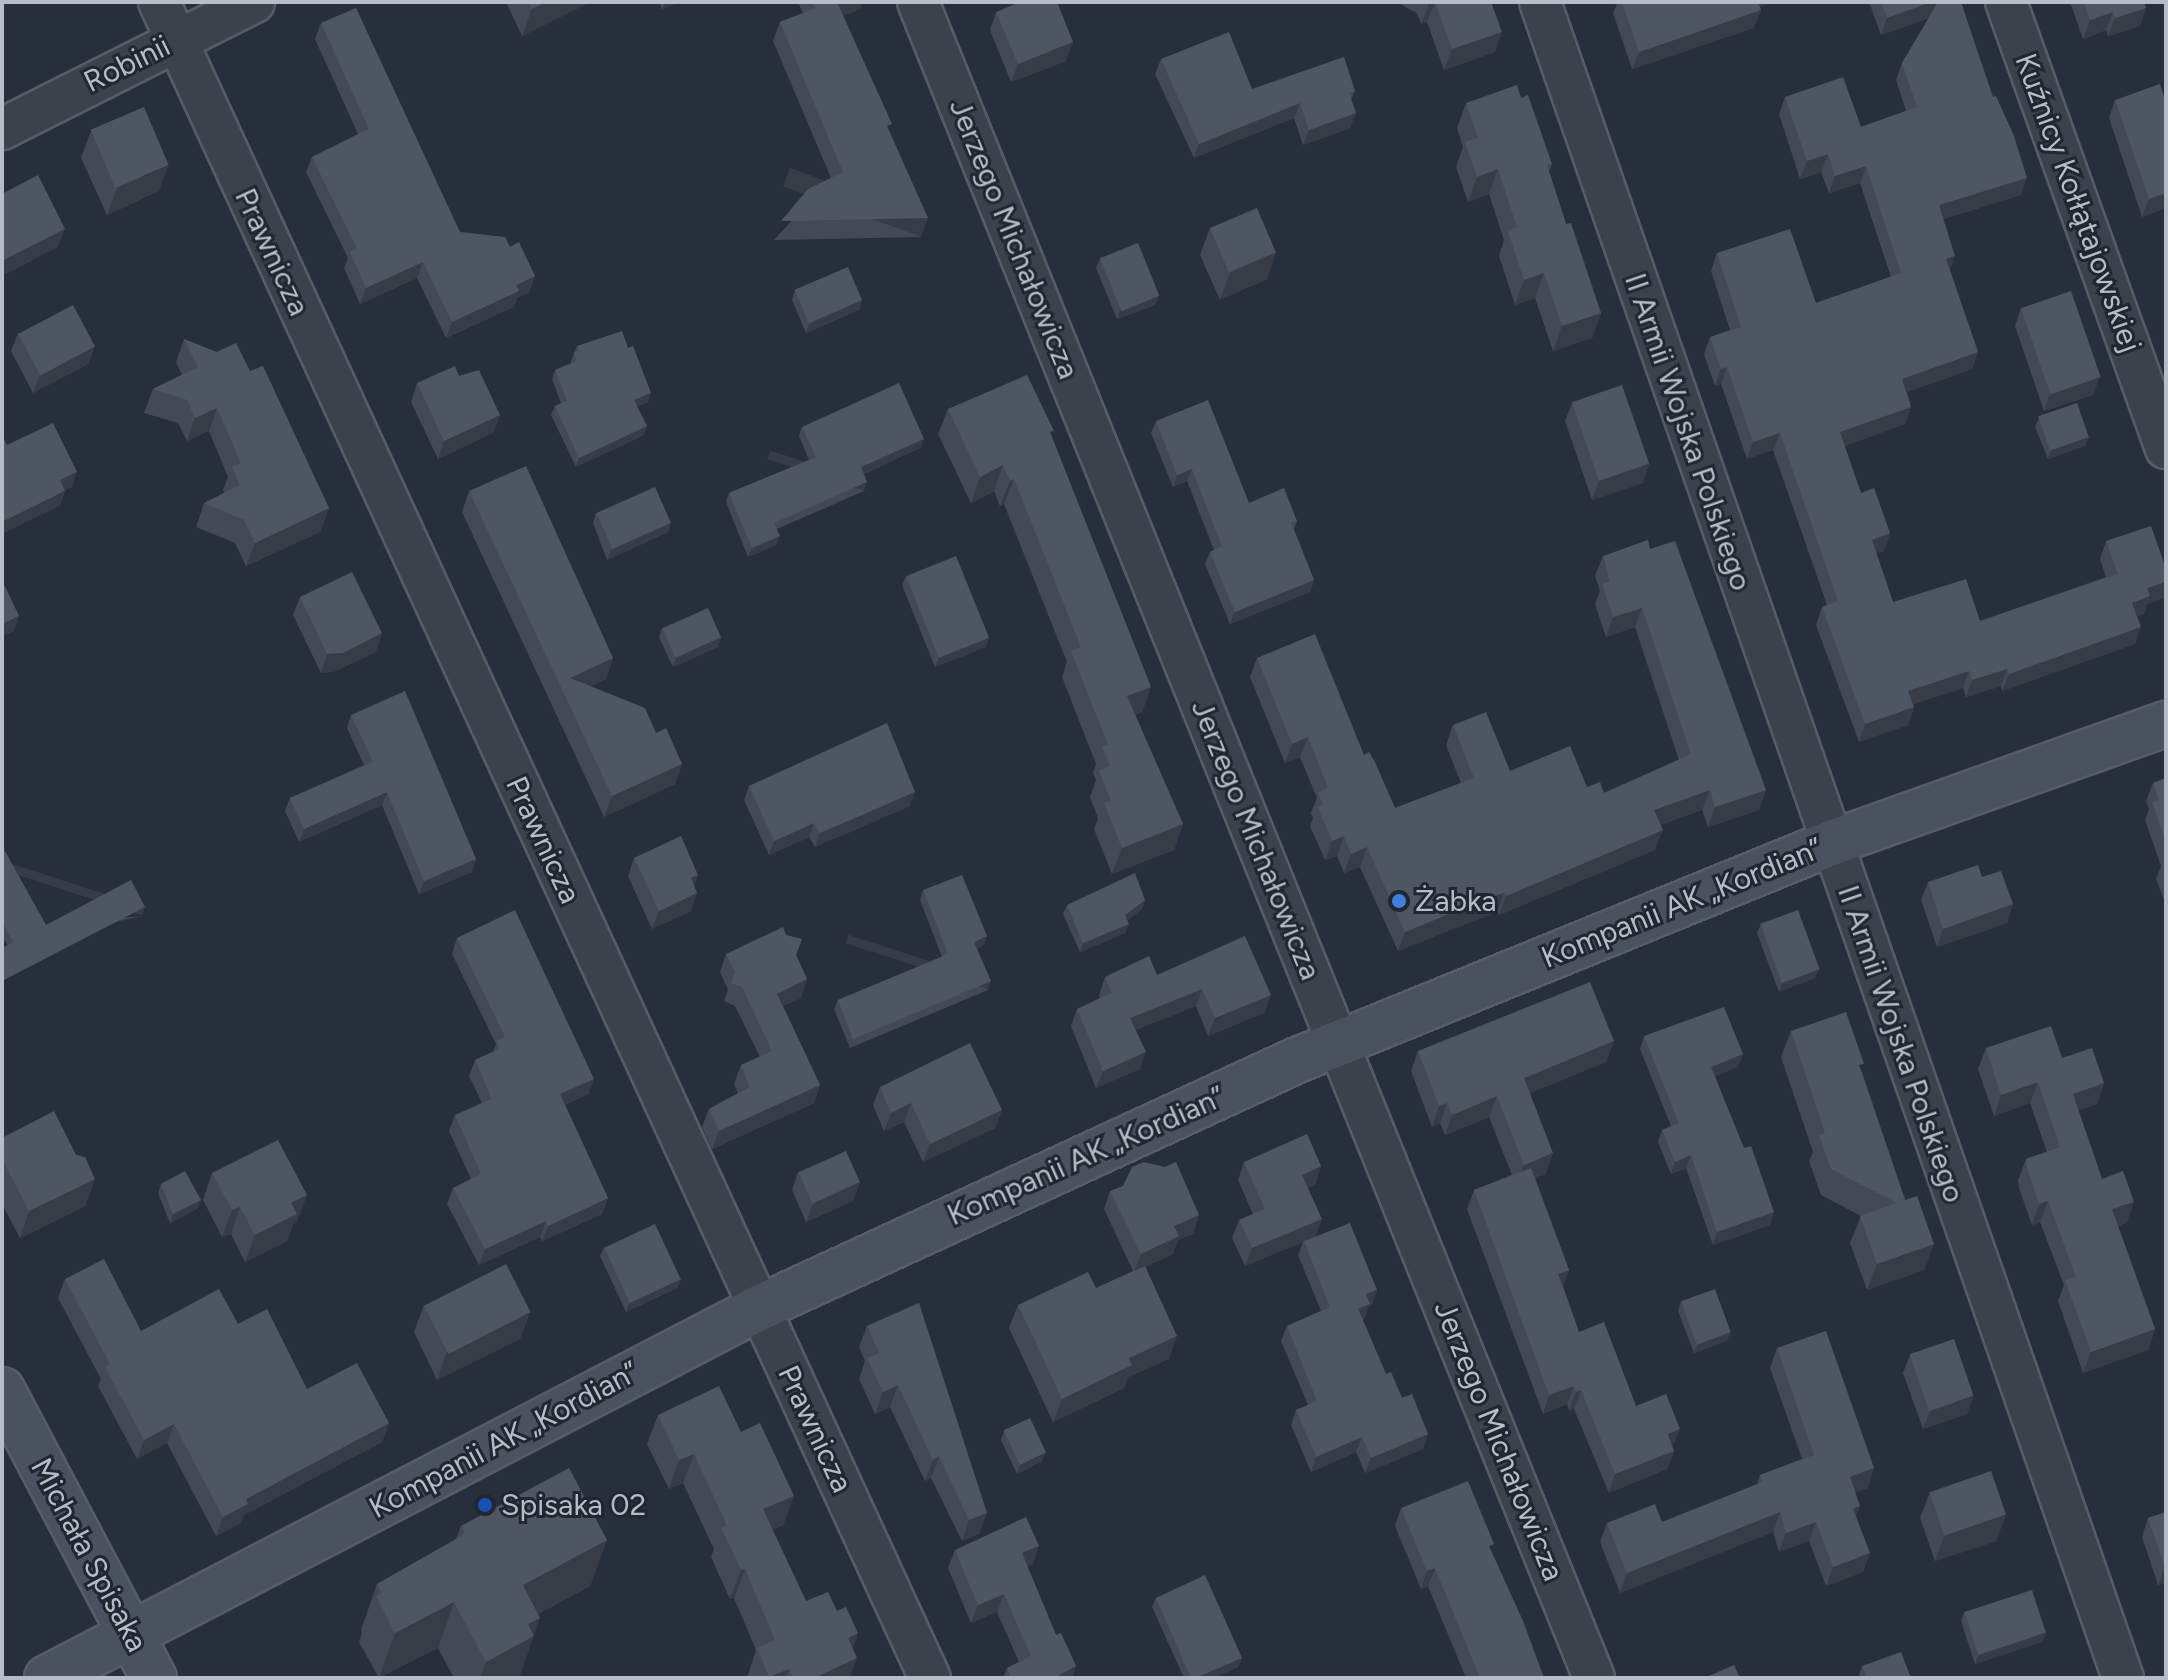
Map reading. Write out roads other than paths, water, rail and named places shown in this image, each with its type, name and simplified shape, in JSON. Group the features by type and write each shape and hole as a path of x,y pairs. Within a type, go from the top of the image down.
{"street":[{"name":"Prawnicza","path":"159,2 930,1678"},
{"name":"Robinii","path":"2,129 254,2"},
{"name":"Jerzego Michałowicza","path":"918,2 1594,1678"},
{"name":"II Armii Wojska Polskiego","path":"1540,2 2123,1678"},
{"name":"Kuźnicy Kołłątajowskiej","path":"2006,2 2166,448"},
{"name":"Kompanii AK „Kordian”","path":"47,1678 759,1308 1338,1042 1831,843 2166,724"},
{"name":"Michała Spisaka","path":"2,1390 154,1678"}],"place":[{"name":"Żabka","path":"1399,901"},
{"name":"Spisaka 02","path":"485,1505"}]}
